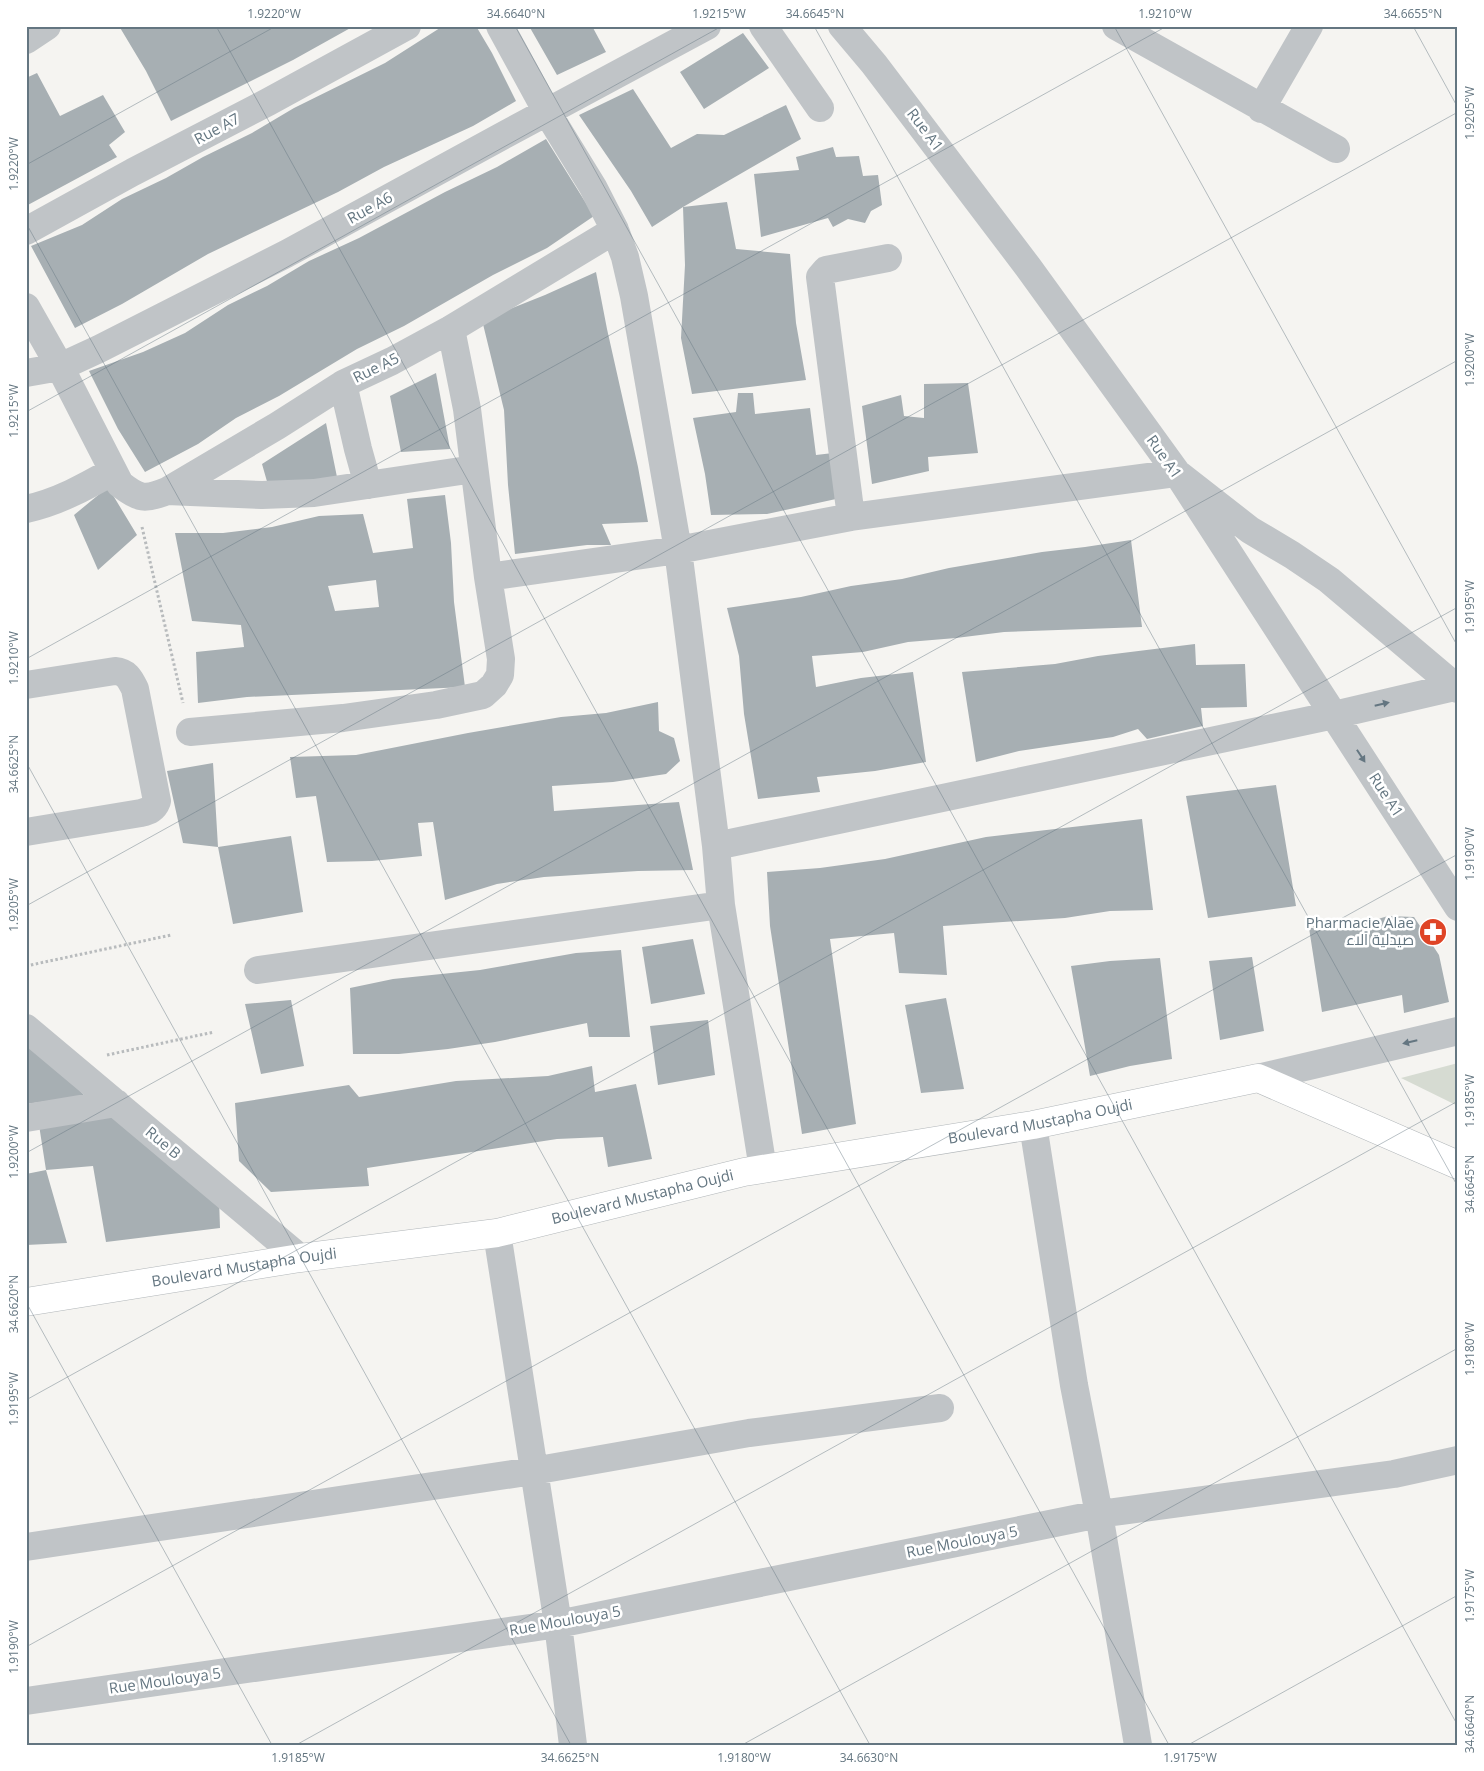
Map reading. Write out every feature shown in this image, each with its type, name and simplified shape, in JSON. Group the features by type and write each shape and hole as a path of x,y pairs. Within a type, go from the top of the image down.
{"main road":[{"name":"Boulevard Mustapha Oujdi","path":"26,1302 300,1258 497,1233 744,1172 1033,1125 1258,1078"},
{"path":"1258,1078 1458,1165"}],"street":[{"path":"26,40 47,26"},
{"name":"Rue A7","path":"26,231 407,26"},
{"path":"500,26 547,112 593,187 615,230 625,257 634,296 678,550 722,905 763,1169"},
{"name":"Rue A6","path":"26,373 60,367 286,254 708,26"},
{"path":"763,26 820,108"},
{"name":"Rue A1","path":"842,26 885,78 1028,268 1177,473 1458,907"},
{"path":"1262,109 1309,26"},
{"path":"1131,30 1262,109 1336,149"},
{"name":"Rue A5","path":"134,495 143,498 167,491 277,426 343,384 392,361 451,329 615,230"},
{"path":"851,517 820,278 826,270 888,258"},
{"path":"26,307 60,367 112,471 120,484 134,495"},
{"path":"190,732 343,718 436,705 483,695 494,685 500,675 501,659 488,577 467,408 451,329"},
{"path":"343,384 368,484"},
{"path":"167,491 262,495 314,493 474,469"},
{"path":"26,509 41,506 72,494 112,471"},
{"path":"488,577 678,550 851,517 1177,473 1250,530 1329,580 1456,688"},
{"path":"26,685 115,670 127,675 135,689 157,801 155,807 141,814 26,832"},
{"path":"716,846 1456,688"},
{"path":"258,970 722,905"},
{"name":"Rue B","path":"26,1028 300,1258"},
{"name":"Boulevard Mustapha Oujdi","path":"1258,1078 1458,1031"},
{"path":"26,1118 116,1102"},
{"path":"1033,1125 1074,1385 1099,1514 1138,1745"},
{"path":"497,1233 558,1624 573,1745"},
{"path":"26,1547 533,1470 749,1433 940,1408"},
{"name":"Rue Moulouya 5","path":"26,1702 558,1624 1099,1514 1394,1474 1458,1460"}],"path":[{"path":"134,495 190,732"},
{"path":"26,966 171,935"},
{"path":"69,1063 214,1032"}],"shaded area":[{"path":"1458,1063 1458,1106 1401,1078"}],"building":[{"path":"119,26 354,26 293,60 171,121 146,71"},
{"path":"443,26 476,26 516,101 473,126 384,167 338,192 208,254 122,304 75,328 31,246 82,225 122,199 252,133 294,108 385,63"},
{"path":"529,26 592,26 606,52 557,75"},
{"path":"743,33 769,68 704,109 680,72"},
{"path":"37,73 60,116 103,95 125,132 109,145 117,157 26,206 26,78"},
{"path":"633,89 671,148 697,134 724,135 786,105 801,139 652,227 631,191 579,115"},
{"path":"546,139 594,216 547,248 493,275 404,326 357,349 279,396 236,418 198,444 145,472 118,429 89,371 143,352 185,333 228,305 267,286 309,261 359,238 445,192 497,167"},
{"path":"833,147 836,157 859,156 863,176 878,175 882,205 871,211 865,223 848,219 833,227 828,218 761,237 754,174 799,170 796,157"},
{"path":"727,202 736,249 790,254 796,323 806,380 692,394 681,338 685,265 683,207"},
{"path":"596,272 648,522 602,524 611,545 587,545 515,554 508,485 504,410 482,320"},
{"path":"436,373 450,449 401,452 390,396"},
{"path":"968,383 978,453 928,457 929,471 872,484 862,406 901,395 904,416 924,418 924,384"},
{"path":"738,393 753,393 755,414 810,408 816,455 833,453 836,499 767,514 711,515 705,474 693,418 736,412"},
{"path":"326,423 337,477 268,485 262,464"},
{"path":"108,487 137,535 98,570 74,515"},
{"path":"445,495 451,543 454,602 465,687 247,697 198,703 196,652 244,647 241,625 192,621 175,533 223,533 272,527 319,516 363,514 373,553 413,548 407,499","holes":["376,580 379,607 335,611 328,586"]},
{"path":"1131,540 1142,627 1004,632 908,642 863,652 812,656 816,687 861,678 913,672 926,762 875,771 817,777 820,792 758,799 744,714 739,656 727,608 801,597 851,586 902,579 949,568 1042,552"},
{"path":"1195,644 1196,665 1245,664 1247,707 1201,708 1203,726 1147,739 1138,729 1113,737 1019,751 976,762 962,672 1055,664 1098,656"},
{"path":"658,702 659,731 674,738 680,761 666,774 613,782 552,786 554,811 679,802 693,870 638,871 544,877 497,884 445,900 433,822 418,823 422,856 372,861 327,862 316,796 296,798 290,757 356,755 468,733 561,717 606,713"},
{"path":"213,763 218,847 183,843 167,771"},
{"path":"1276,785 1296,906 1208,918 1186,796"},
{"path":"1142,819 1153,910 1110,911 1065,918 943,926 947,975 899,973 894,933 830,939 856,1124 802,1134 770,926 767,872 820,868 885,859 986,837"},
{"path":"291,836 303,912 233,924 218,847"},
{"path":"1388,916 1414,917 1439,955 1449,1002 1404,1013 1402,995 1322,1012 1309,928 1348,928"},
{"path":"693,939 705,994 651,1004 642,947"},
{"path":"621,950 630,1037 589,1037 587,1023 495,1042 448,1049 399,1054 353,1054 350,988 393,979 480,970 576,953"},
{"path":"1252,957 1264,1031 1220,1040 1209,961"},
{"path":"1160,958 1172,1059 1130,1066 1090,1076 1071,966"},
{"path":"946,998 964,1089 921,1093 905,1005"},
{"path":"291,1000 304,1066 261,1074 245,1004"},
{"path":"708,1020 715,1075 658,1085 650,1026"},
{"path":"26,1039 40,1049 85,1096 26,1104"},
{"path":"592,1066 595,1092 636,1084 652,1159 608,1167 603,1137 557,1139 367,1168 369,1186 271,1192 239,1161 235,1103 349,1085 359,1097 456,1081 548,1076"},
{"path":"116,1110 219,1198 220,1228 106,1242 93,1166 46,1170 39,1125"},
{"path":"46,1170 67,1243 26,1245 26,1174"}],"place":[{"name":"Pharmacie Alae صيدلية اًلاء","path":"1433,932"}]}
